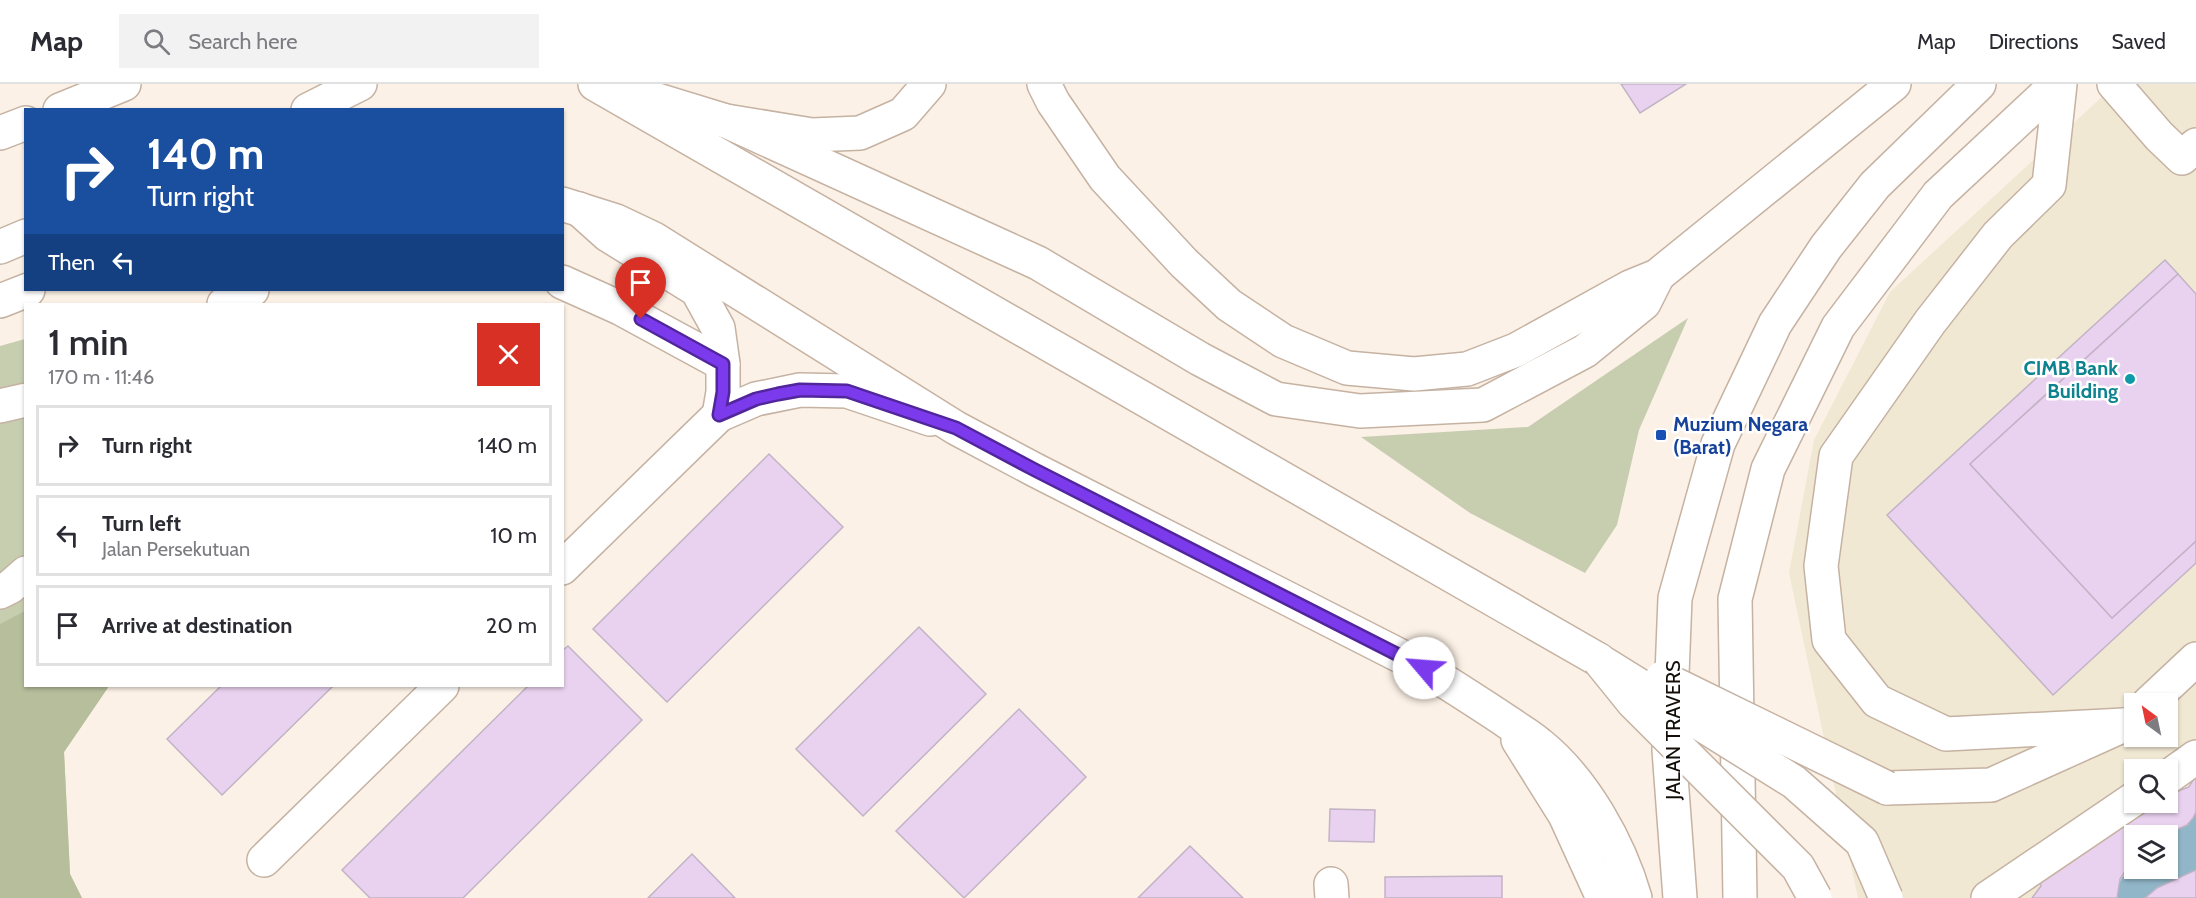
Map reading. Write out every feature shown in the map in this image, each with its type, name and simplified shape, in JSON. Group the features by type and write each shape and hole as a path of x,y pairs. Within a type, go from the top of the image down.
{"main road":[{"path":"65,108 124,84"},
{"path":"312,108 360,84"},
{"path":"595,84 1599,660 1794,782 1862,843 1886,898"},
{"path":"605,84 726,122 1038,263 1200,359 1276,399 1360,411 1483,405 1585,351 1644,303 1658,276"},
{"path":"726,122 812,135 860,133 903,114 928,84"},
{"path":"1044,84 1053,102 1105,178 1199,278 1229,305 1283,341 1347,368 1414,374 1467,369 1516,350 1630,287 1658,276 1894,84"},
{"name":"JALAN TRAVERS","path":"1680,898 1669,750 1675,598 1718,444 1775,324 1826,247 1875,185 1979,84"},
{"path":"2059,84 2049,185 1998,236 1930,322 1836,456 1821,566 1829,639 1877,701 1946,734 2124,716"},
{"path":"1740,898 1735,598 1768,469 1838,327 1938,195 2059,84"},
{"path":"2114,84 2159,136 2182,158 2196,145"},
{"path":"0,134 24,124"},
{"path":"571,207 608,235 697,290 717,328 723,364 723,392 719,415"},
{"path":"571,207 616,221 654,238 956,428 1424,668 1538,743 1563,766 1616,845 1635,898"},
{"path":"0,247 24,237"},
{"path":"564,283 620,308 723,364"},
{"path":"0,301 25,291"},
{"path":"226,303 250,291"},
{"path":"564,566 719,415 756,399 800,390 847,391 956,428"},
{"path":"0,405 24,400"},
{"path":"0,592 24,575"},
{"path":"2159,693 2196,659"},
{"path":"1599,660 1657,675 1887,788 1991,784 2124,720"},
{"path":"1599,660 1633,702 1798,867 1815,898"},
{"path":"264,860 441,687"},
{"path":"1508,723 1565,815 1603,898"},
{"path":"2178,770 2196,757"},
{"path":"1988,898 2124,806"}],"shaded area":[{"path":"2116,84 2196,84 2196,898 1858,898 1789,573 1814,440 1890,292"}],"green space":[{"path":"1688,318 1639,430 1617,525 1585,573 1470,513 1361,437 1528,427"},
{"path":"24,339 24,687 108,687 64,752 70,874 82,898 0,898 0,346"},
{"path":"24,612 24,687 108,687 64,752 70,874 82,898 0,898 0,624"}],"water":[{"path":"2196,812 2196,870 2178,878 2178,829 2188,825"},
{"path":"2124,876 2124,879 2176,879 2157,888 2145,898 2118,898 2121,879"}],"building":[{"path":"1621,84 1686,84 1640,113"},
{"path":"2165,260 2178,274 1970,464 2112,618 2196,541 2196,563 2053,695 1887,515"},
{"name":"CIMB Bank Building","path":"2178,274 2196,294 2196,541 2112,618 1970,464"},
{"path":"769,454 843,527 667,702 593,629"},
{"path":"919,627 986,694 863,816 796,749"},
{"path":"568,646 642,720 463,898 370,898 342,870 527,687 564,687 564,649"},
{"path":"220,687 332,687 222,795 167,739"},
{"path":"1019,709 1086,777 964,898 896,831"},
{"path":"2196,775 2196,812 2187,825 2178,829 2178,825 2124,825 2124,873 2120,879 2117,898 2032,898 2041,886 2037,872 2131,813 2178,813 2178,791 2189,787"},
{"path":"1330,809 1375,810 1374,842 1329,841"},
{"path":"1190,846 1243,898 1138,898"},
{"path":"692,854 735,898 648,898"},
{"path":"2196,870 2196,898 2145,898 2157,888"},
{"path":"1502,876 1502,898 1385,898 1385,877"}],"place":[{"name":"CIMB Bank Building","path":"2130,379"},
{"name":"Muzium Negara (Barat)","path":"1661,435"}],"route":[{"path":"641,319 723,364 723,392 719,415 756,399 778,394 800,390 847,391 956,428 1424,668"}]}
